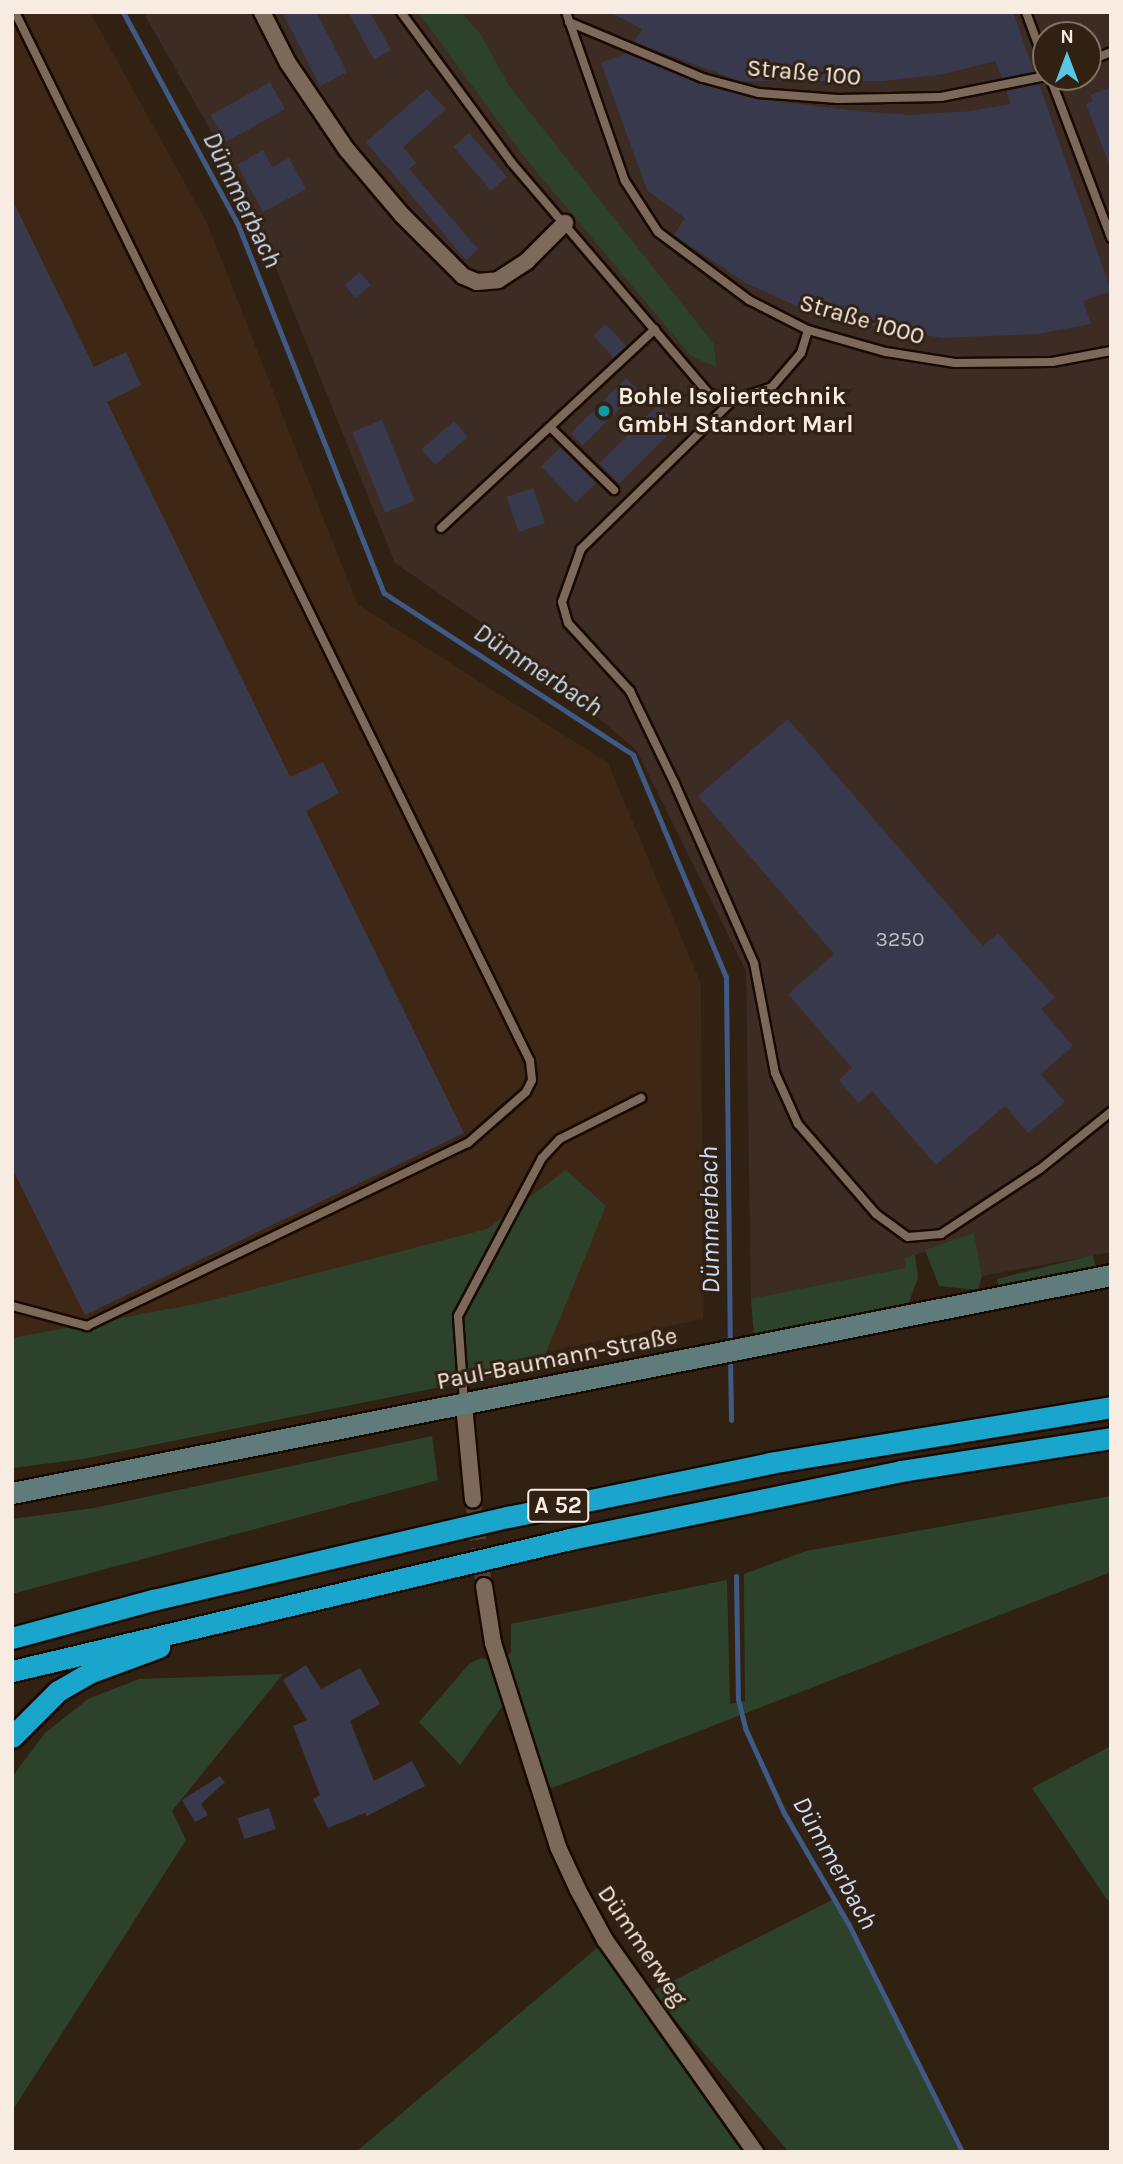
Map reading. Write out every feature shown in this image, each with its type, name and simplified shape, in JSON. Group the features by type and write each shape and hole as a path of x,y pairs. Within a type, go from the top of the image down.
{"highway":[{"name":"A 52","path":"12,1639 369,1547 546,1508 770,1464 1111,1406"},
{"name":"A 52","path":"12,1671 302,1599 901,1471 1111,1438"},
{"path":"12,1737 43,1703 89,1673 225,1630 302,1599"}],"main road":[{"name":"Paul-Baumann-Straße","path":"12,1493 1111,1275"}],"street":[{"path":"262,12 288,63 347,150 402,215 463,276 477,282 498,280 527,261 565,223"},
{"path":"464,1405 473,1500"},
{"name":"Dümmerweg","path":"484,1586 493,1643 558,1847 578,1890 605,1940 755,2152"}],"lane":[{"path":"12,1306 87,1326 468,1143 527,1092 532,1080 530,1061 15,12"},
{"path":"401,12 511,162 708,393 733,400"},
{"name":"Straße 1000","path":"566,12 625,181 658,232 719,281 808,330 886,352 954,363 1052,362 1111,351"},
{"name":"Straße 100","path":"569,22 703,78 759,93 838,99 941,97 1032,79"},
{"path":"1054,91 1111,238"},
{"path":"441,528 655,329"},
{"path":"808,330 801,353 771,388 733,400 581,549 562,603 568,623 630,691 675,784 754,963 775,1073 798,1124 876,1214 908,1237 941,1234 1040,1169 1111,1112"},
{"path":"550,427 614,490"},
{"path":"464,1405 458,1316 542,1158 560,1139 641,1098"}],"shaded area":[{"path":"12,12 90,12 207,223 357,604 608,763 701,984 703,1319 140,1438 12,1455"},
{"path":"143,12 1111,12 1111,1252 982,1276 974,1234 906,1258 907,1268 751,1301 746,971 637,751 513,644 395,563 244,189"}],"green space":[{"path":"418,12 461,12 481,35 509,86 714,344 716,367 691,356 526,159"},
{"path":"566,1170 606,1206 540,1367 83,1459 12,1468 12,1338 201,1303 487,1229"},
{"path":"974,1233 982,1276 978,1290 939,1286 925,1250"},
{"path":"915,1254 918,1278 909,1302 892,1309 754,1337 751,1299 906,1268 905,1258"},
{"path":"1093,1255 1096,1267 1000,1291 997,1279"},
{"path":"432,1436 438,1480 12,1594 12,1519 94,1508"},
{"path":"1111,1496 1111,1572 552,1788 545,1779 506,1655 511,1653 511,1624 727,1580 730,1704 745,1701 744,1574 806,1551"},
{"path":"481,1658 489,1660 504,1704 460,1765 419,1722 470,1663"},
{"path":"283,1674 172,1811 186,1840 12,2111 12,1777 45,1733 88,1699 139,1679"},
{"path":"1111,1746 1111,1898 1108,1901 1032,1788"},
{"path":"836,1898 959,2152 789,2152 651,1992"},
{"path":"598,1947 644,2002 745,2152 356,2152"}],"building":[{"path":"282,12 316,12 347,72 320,86"},
{"path":"348,12 370,12 391,50 374,60"},
{"path":"609,12 1013,12 1032,72 1002,78 995,61 944,74 883,81 740,81 634,42 642,29"},
{"path":"627,53 701,84 757,99 908,115 970,111 1011,104 1006,91 1032,85 1032,91 1041,91 1111,291 1083,301 1091,324 1037,334 942,338 816,315 746,283 674,235 685,218 647,190 601,63"},
{"path":"270,82 285,109 226,142 211,115"},
{"path":"1111,87 1111,164 1086,104 1093,101 1090,95"},
{"path":"427,89 446,109 403,147 416,163 409,169 478,249 466,260 366,142"},
{"path":"469,133 507,177 491,191 453,147"},
{"path":"263,150 272,167 289,158 306,189 263,212 237,165"},
{"path":"12,199 94,367 126,352 141,385 107,402 290,777 323,762 339,793 306,811 464,1133 85,1315 12,1168"},
{"path":"360,272 371,285 356,298 345,285"},
{"path":"606,324 626,346 613,358 593,335"},
{"name":"Bohle Isoliertechnik GmbH Standort Marl","path":"626,378 638,390 583,445 571,433"},
{"path":"658,405 678,425 619,483 599,464"},
{"path":"382,420 415,501 385,513 352,432"},
{"path":"454,421 468,437 435,465 422,449"},
{"path":"561,447 596,483 576,502 541,466"},
{"path":"533,488 545,523 519,532 507,497"},
{"path":"788,719 983,946 998,933 1055,998 1041,1009 1073,1046 1041,1074 1065,1102 1028,1133 1005,1106 936,1165 872,1091 858,1103 839,1080 852,1068 788,994 834,954 698,796"},
{"path":"306,1665 321,1689 360,1668 380,1704 350,1721 374,1781 412,1761 425,1786 367,1816 365,1813 328,1828 313,1799 320,1795 293,1726 307,1720 283,1680"},
{"path":"220,1776 225,1782 201,1804 208,1815 195,1822 182,1800"},
{"path":"269,1808 276,1829 244,1839 238,1818"}],"waterway":[{"name":"Dümmerbach","path":"123,12 238,225 384,593 633,755 726,977 730,1346"},
{"name":"Dümmerbach","path":"730,1356 731,1420"},
{"name":"Dümmerbach","path":"736,1576 738,1699 745,1728 784,1813 849,1925 962,2152"}],"tunnel":[{"path":"473,1500 484,1586"}],"place":[{"name":"Bohle Isoliertechnik GmbH Standort Marl","path":"604,411"}]}
